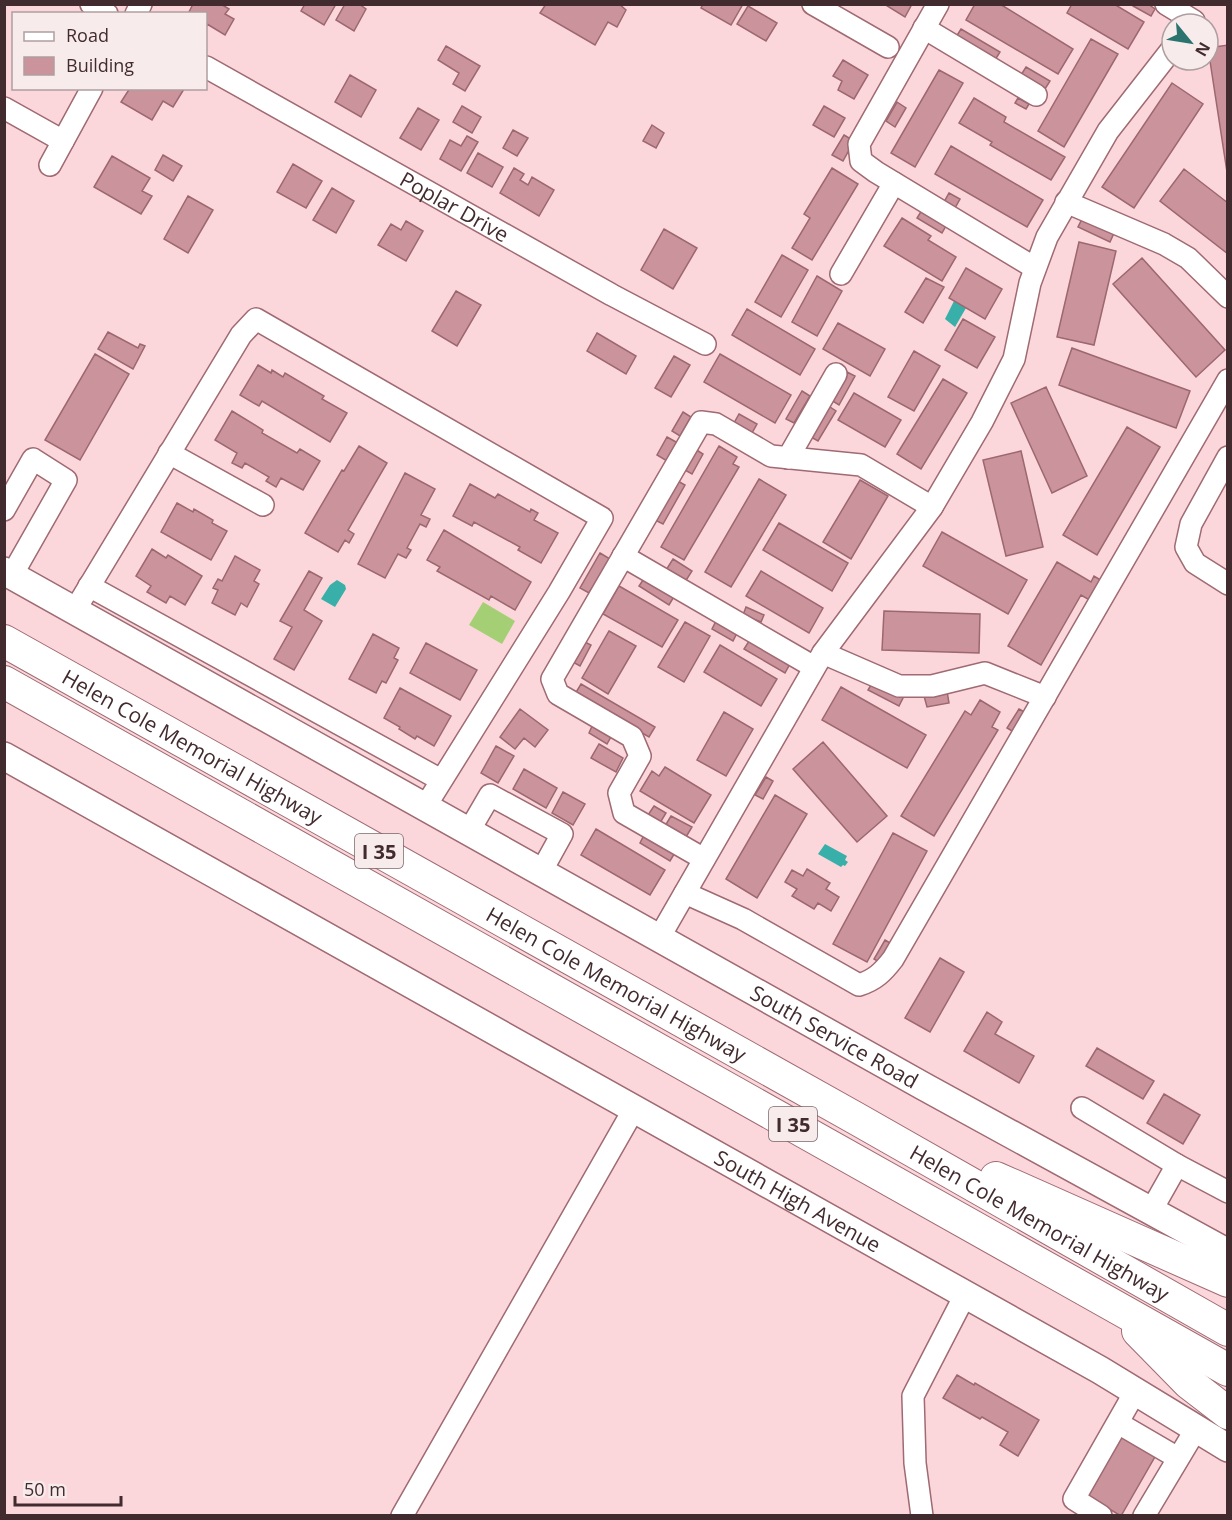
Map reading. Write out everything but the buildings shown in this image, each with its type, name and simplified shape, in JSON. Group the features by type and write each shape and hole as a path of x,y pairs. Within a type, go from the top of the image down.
{"highway":[{"name":"Helen Cole Memorial Highway","path":"4,641 857,1119 1227,1330"},
{"name":"Helen Cole Memorial Highway","path":"4,682 1227,1370"},
{"path":"857,1119 1065,1208 1227,1281"},
{"path":"1110,1303 1189,1383 1227,1413"}],"main road":[{"name":"South Service Road","path":"8,573 1227,1253"},
{"name":"South High Avenue","path":"4,756 965,1295 1136,1392 1227,1448"}],"street":[{"path":"91,4 104,12"},
{"path":"813,4 888,48"},
{"path":"938,4 859,144 861,161 1035,268"},
{"path":"1166,4 1187,12"},
{"path":"924,28 1036,95"},
{"path":"659,938 819,660 932,507 982,422 1010,370 1035,268 1047,237 1108,131 1160,64"},
{"name":"Poplar Drive","path":"207,68 612,295 705,344"},
{"path":"50,165 91,90"},
{"path":"4,108 63,141"},
{"path":"842,274 894,183"},
{"path":"1066,202 1164,244 1188,258 1227,297"},
{"path":"75,610 241,335 256,319 602,519 560,592 441,780 435,813"},
{"path":"788,458 836,374"},
{"path":"685,893 743,919 859,985 881,975 893,959 1227,380"},
{"path":"704,859 624,813 620,793 640,756 632,737 558,694 552,679 700,422 716,424 771,456 861,465 932,507"},
{"path":"169,453 263,506"},
{"path":"1227,458 1198,509 1186,540 1188,552 1196,563 1227,584"},
{"path":"4,510 33,459 66,480 8,573"},
{"path":"623,556 819,660 899,686 932,686 985,673 1045,697"},
{"path":"89,586 441,780"},
{"path":"469,831 490,795 562,834 541,872"},
{"path":"1082,1108 1227,1192"},
{"path":"407,1514 634,1109"},
{"path":"1151,1211 1177,1165"},
{"path":"922,1515 915,1464 913,1396 965,1295"},
{"path":"1101,1515 1074,1499 1136,1392"},
{"path":"1118,1423 1178,1458"},
{"path":"1144,1515 1196,1429"}],"green space":[{"path":"483,602 515,621 502,644 469,625"}],"water":[{"path":"954,301 966,308 955,327 945,319"},
{"path":"337,580 345,585 346,589 335,607 321,599 330,585"},
{"path":"825,844 847,856 845,860 848,862 845,866 841,867 818,854"}]}
